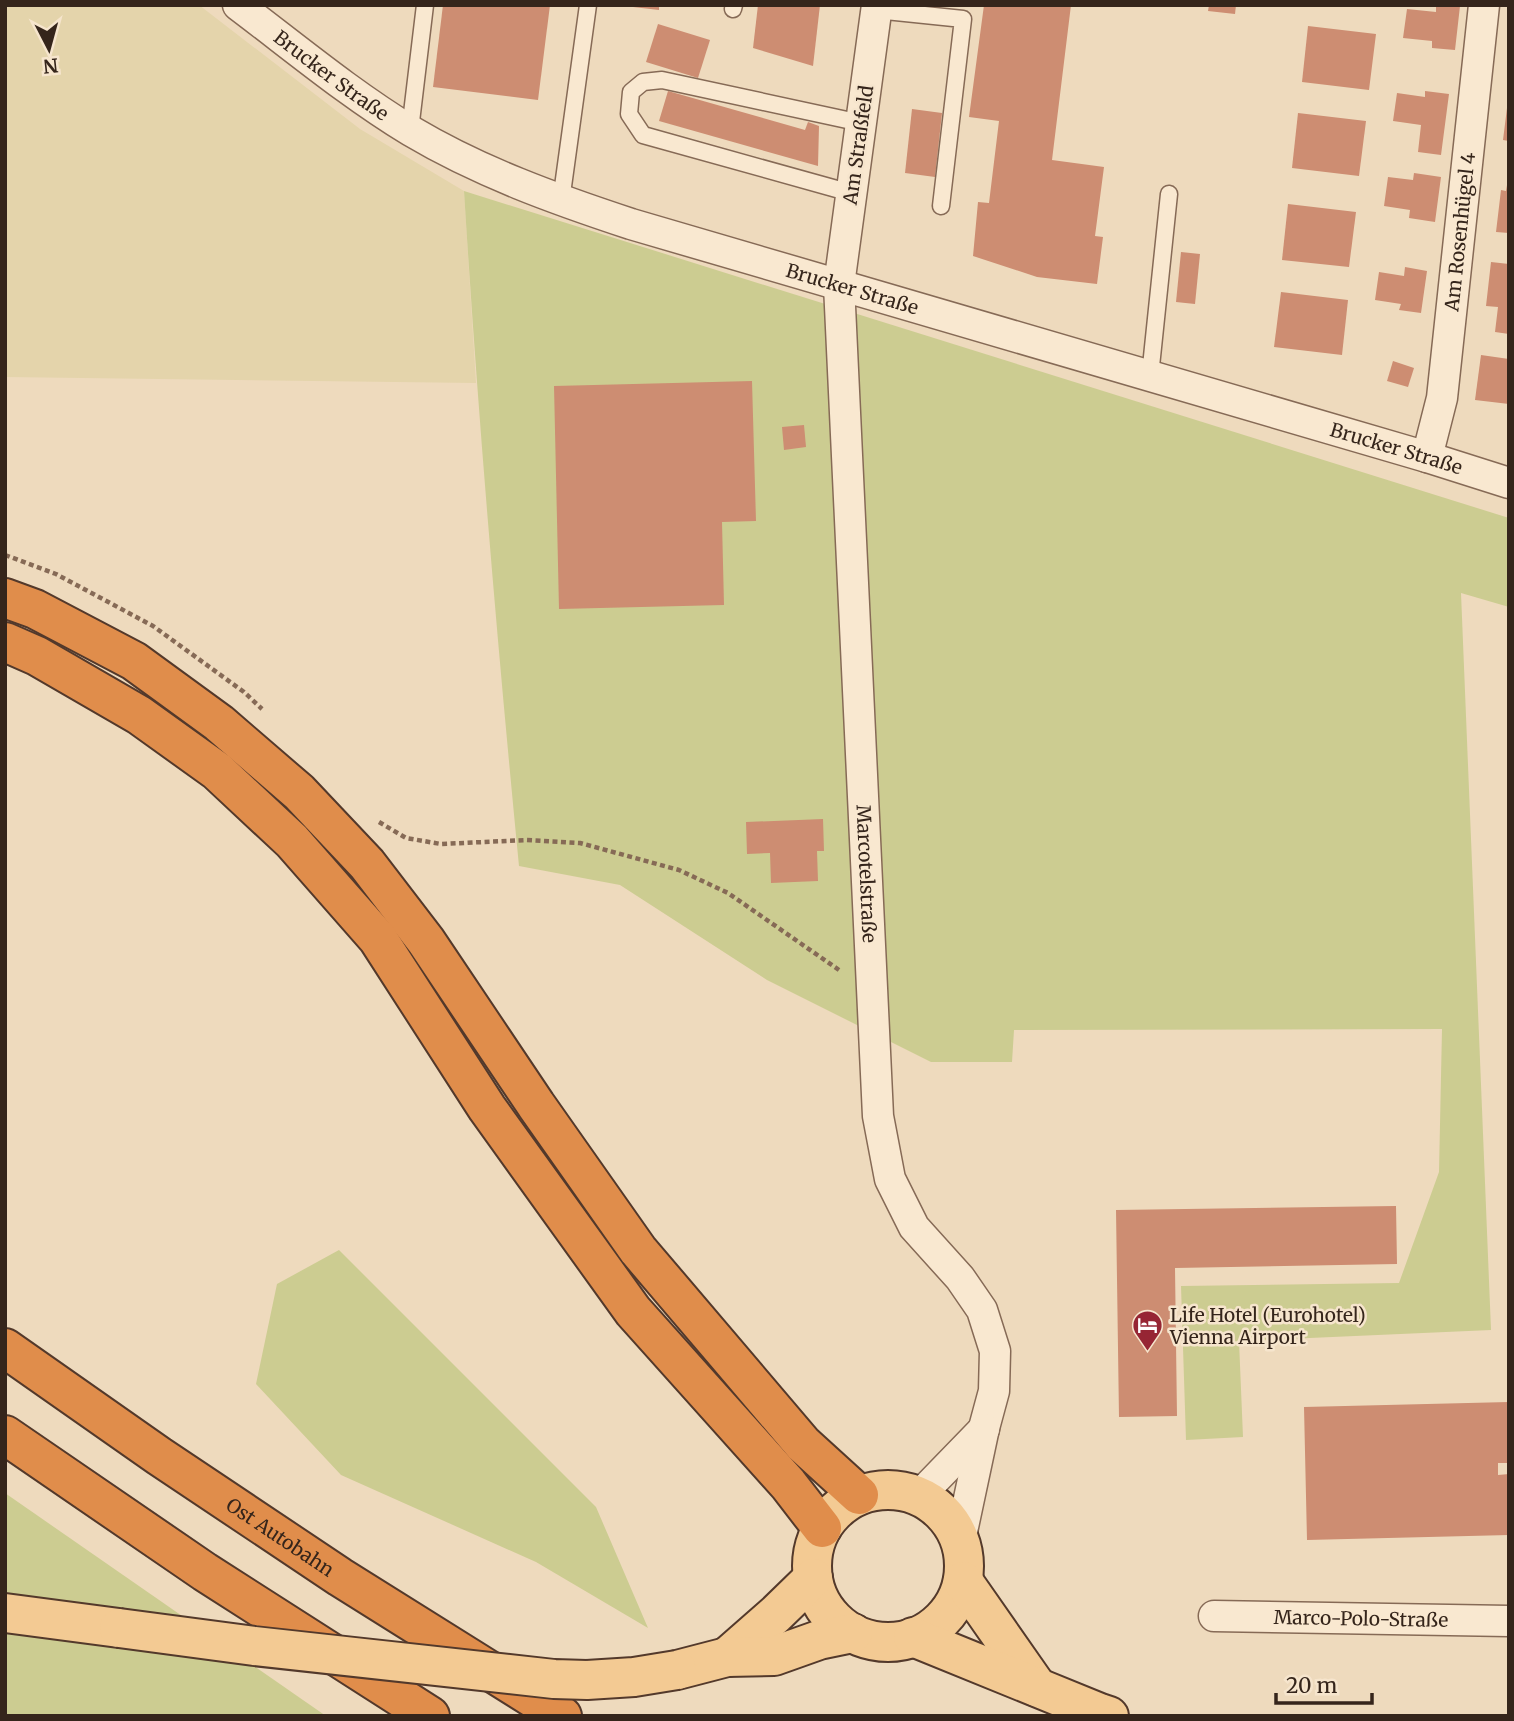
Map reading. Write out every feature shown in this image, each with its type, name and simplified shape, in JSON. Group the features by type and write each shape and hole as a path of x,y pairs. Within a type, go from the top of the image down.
{"highway":[{"path":"5,598 35,609 134,661 219,723 299,792 367,864 426,941 638,1250 803,1444 859,1495"},
{"path":"5,642 37,656 139,715 217,771 292,841 378,939 487,1108 633,1311 788,1484 822,1528"},
{"name":"Ost Autobahn","path":"5,1348 159,1456 340,1577 562,1716"},
{"path":"5,1435 205,1572 430,1716"}],"main road":[{"path":"879,1490 899,1490 919,1496 937,1507 951,1522 960,1541 964,1561 963,1581 956,1599 946,1615 931,1628 913,1637 883,1641 853,1633 838,1623 818,1595 812,1561 822,1528 838,1509 859,1495 879,1490"},
{"path":"727,1657 813,1578"},
{"path":"963,1581 1037,1687"},
{"path":"5,1613 254,1646 554,1679 587,1680 634,1677 677,1670 727,1657 774,1656 819,1640 853,1633"},
{"path":"913,1637 1109,1716"}],"street":[{"name":"Brucker Straße","path":"238,5 266,15 358,95 410,131 476,166 561,201 1509,483"},
{"name":"Am Rosenhügel 4","path":"1427,457 1442,398 1483,5"},
{"name":"Am Straßfeld","path":"839,285 877,8"},
{"name":"Marcotelstraße","path":"839,285 878,1116 890,1179 914,1227 960,1278 982,1310 995,1351 994,1391 960,1541"},
{"name":"Marcotelstraße","path":"919,1496 984,1428"},
{"name":"Marco-Polo-Straße","path":"1214,1616 1509,1621"}],"lane":[{"path":"410,131 425,5"},
{"path":"561,201 588,5"},
{"path":"877,8 963,19 941,206"},
{"path":"851,193 643,135 629,114 631,92 643,82 662,80 861,123"},
{"path":"1150,376 1169,194"}],"path":[{"path":"527,840 580,843 679,870 728,893 872,992"}],"shaded area":[{"path":"5,5 199,5 360,129 464,191 476,383 5,377"}],"green space":[{"path":"464,191 1509,518 1509,607 1461,593 1491,1330 1239,1341 1243,1437 1186,1440 1181,1286 1399,1283 1439,1172 1442,1029 1014,1030 1012,1062 931,1062 767,980 620,885 519,866 475,360"},
{"path":"339,1250 596,1507 648,1628 536,1562 341,1475 256,1384 277,1284"},
{"path":"5,1493 326,1716 5,1716"}],"building":[{"path":"443,5 550,5 538,100 433,87"},
{"path":"659,5 659,10 633,7"},
{"path":"758,5 820,5 813,66 753,48"},
{"path":"984,5 1071,5 1052,160 1104,167 1095,236 1103,237 1097,284 1037,277 973,256 978,202 989,203 999,121 969,117"},
{"path":"1209,5 1236,5 1235,14 1208,11"},
{"path":"1436,5 1460,6 1455,50 1432,48 1432,41 1403,38 1407,9 1436,12"},
{"path":"658,24 710,40 698,78 646,62"},
{"path":"1308,26 1376,34 1369,90 1302,82"},
{"path":"668,91 805,130 808,122 819,126 818,166 659,121"},
{"path":"1425,91 1449,94 1441,155 1418,152 1421,125 1393,121 1397,93 1425,97"},
{"path":"1509,108 1509,141 1503,140"},
{"path":"912,109 942,113 935,177 905,173"},
{"path":"1298,113 1366,121 1359,176 1292,168"},
{"path":"1414,173 1441,177 1435,222 1409,218 1410,210 1384,206 1388,177 1413,180"},
{"path":"1507,185 1509,233 1496,232 1501,190 1506,191"},
{"path":"1288,204 1356,212 1349,267 1282,260"},
{"path":"1181,252 1200,254 1195,304 1176,302"},
{"path":"1491,262 1509,264 1509,334 1495,332 1498,307 1486,306"},
{"path":"1405,267 1427,271 1421,313 1399,310 1401,304 1375,300 1379,272 1404,276"},
{"path":"1281,292 1348,300 1342,355 1274,347"},
{"path":"1481,355 1509,359 1509,404 1475,400"},
{"path":"1393,361 1414,368 1408,387 1387,381"},
{"path":"752,381 756,521 722,522 724,605 559,609 554,386"},
{"path":"804,425 806,447 784,450 782,427"},
{"path":"823,819 824,851 817,851 818,881 771,883 770,853 747,854 746,822"},
{"name":"Life Hotel (Eurohotel) Vienna Airport","path":"1396,1206 1397,1264 1175,1268 1177,1416 1119,1417 1116,1210"},
{"path":"1509,1402 1509,1463 1498,1463 1498,1475 1509,1474 1509,1535 1307,1540 1304,1407"}],"place":[{"name":"Life Hotel (Eurohotel) Vienna Airport","path":"1147,1353"}]}
